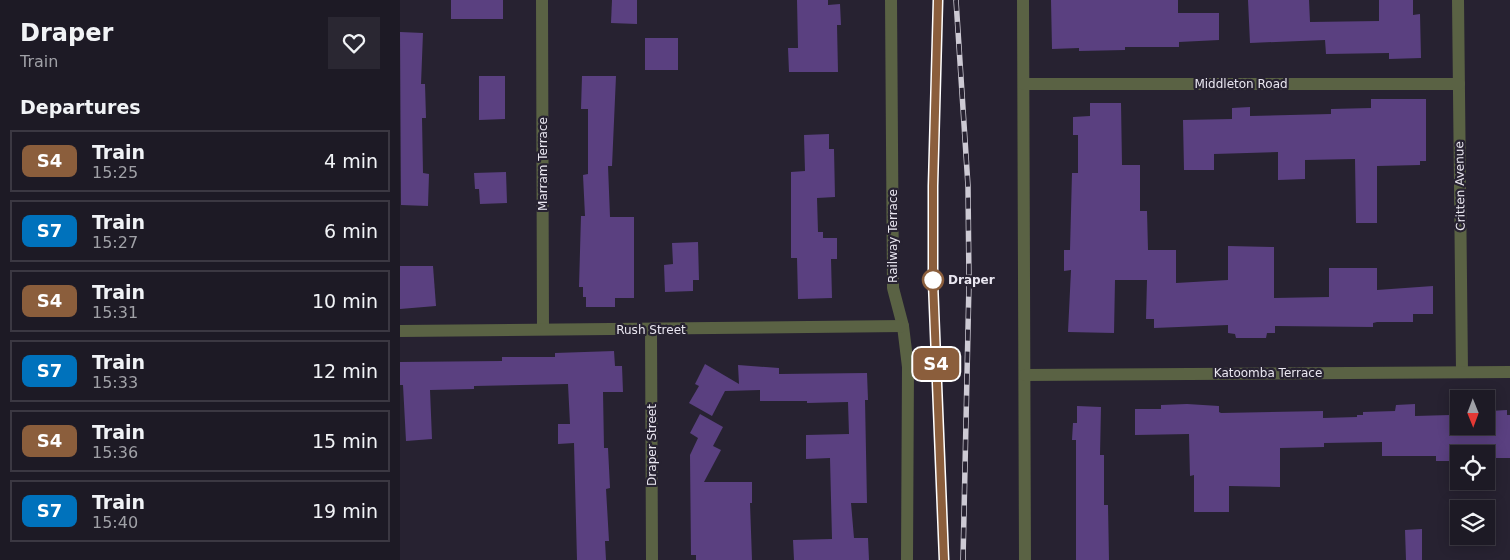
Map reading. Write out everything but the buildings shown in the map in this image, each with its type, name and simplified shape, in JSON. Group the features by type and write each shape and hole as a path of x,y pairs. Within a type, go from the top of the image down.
{"street":[{"name":"Marram Terrace","path":"542,0 543,329"},
{"name":"Railway Terrace","path":"891,0 894,288 903,326 908,367 907,560"},
{"path":"1023,0 1025,560"},
{"name":"Critten Avenue","path":"1458,0 1462,372"},
{"name":"Middleton Road","path":"1024,84 1458,84"},
{"name":"Rush Street","path":"400,331 903,326"},
{"name":"Draper Street","path":"651,330 652,560"},
{"name":"Katoomba Terrace","path":"1025,375 1510,372"}],"railway":[{"path":"938,0 933,186 933,282 944,560"},
{"path":"956,0 968,186 969,283 963,560"}],"train":[{"name":"S4","path":"938,0 933,186 933,282 944,560"}],"place":[{"name":"Draper","path":"933,280"}]}
